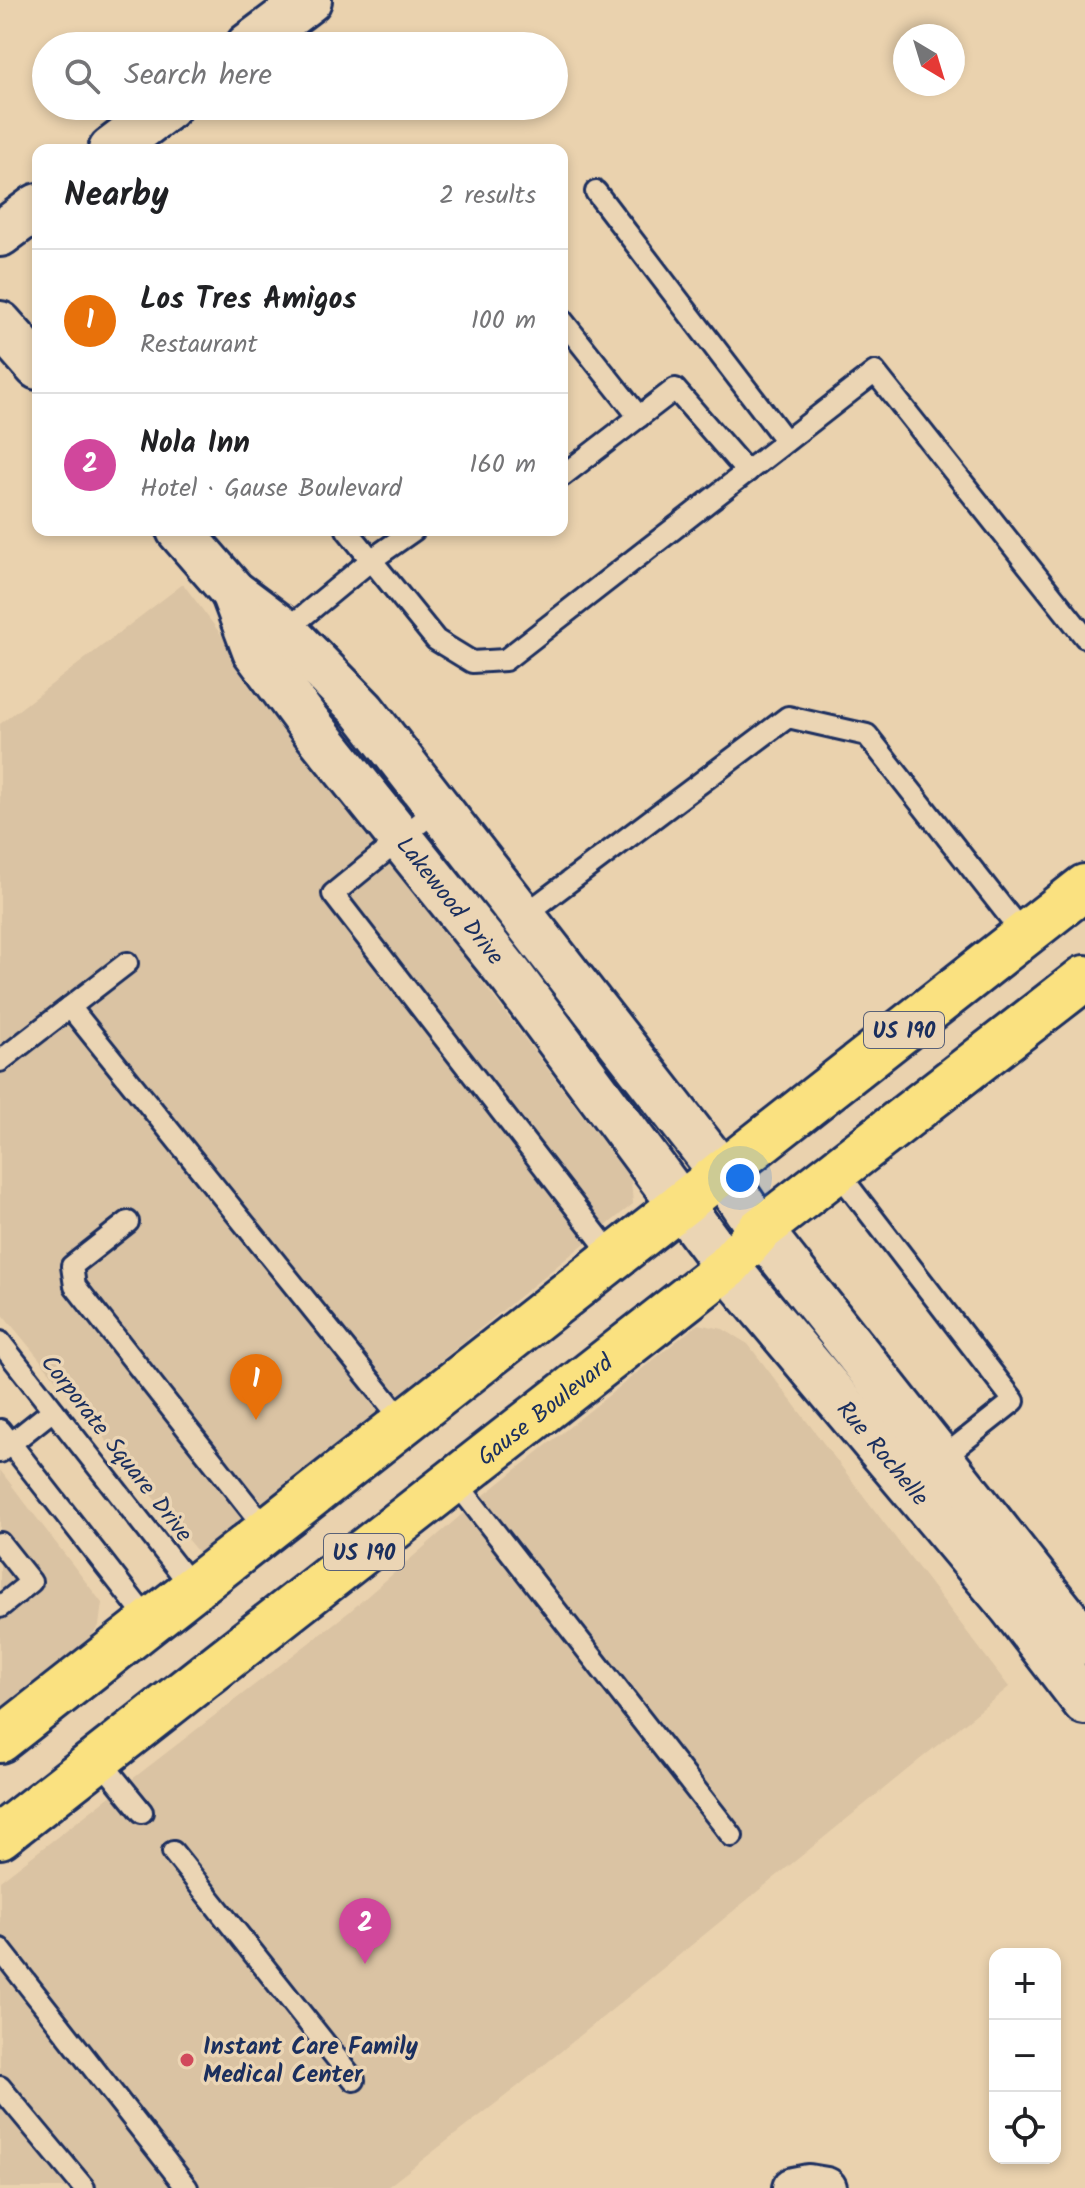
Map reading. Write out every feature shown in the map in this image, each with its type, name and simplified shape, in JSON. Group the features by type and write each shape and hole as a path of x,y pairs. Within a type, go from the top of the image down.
{"main road":[{"name":"US 190","path":"0,1740 1085,887"},
{"name":"Gause Boulevard","path":"0,1836 727,1267 760,1230 1083,985"}],"street":[{"path":"267,32 309,0"},
{"path":"119,144 151,120"},
{"path":"0,234 32,210"},
{"path":"0,324 32,360"},
{"name":"Lakewood Drive","path":"184,536 233,592 285,631 363,711 722,1173"},
{"name":"Lakewood Drive","path":"233,592 255,651 401,841 484,942 682,1204"},
{"path":"484,942 522,917"},
{"name":"Rue Rochelle","path":"722,1173 760,1230 1085,1642"},
{"name":"Rue Rochelle","path":"682,1204 727,1267 1012,1607 1085,1702"},
{"path":"793,2188 808,2185 826,2188"}],"lane":[{"path":"596,192 786,441"},
{"path":"568,328 639,417"},
{"path":"352,536 436,640 472,662 505,660 875,372 1085,637"},
{"path":"568,471 675,389 747,472"},
{"path":"285,631 371,560 405,536"},
{"path":"522,917 788,717 867,735 1024,935"},
{"path":"437,809 333,894 613,1256"},
{"path":"0,1061 127,963"},
{"path":"70,1007 403,1421"},
{"path":"837,1171 1014,1401 941,1459"},
{"path":"128,1222 72,1266 75,1286 266,1529"},
{"name":"Corporate Square Drive","path":"0,1342 192,1587"},
{"path":"53,1410 4,1442 149,1621"},
{"path":"455,1481 732,1836"},
{"path":"0,1543 31,1582 0,1607"},
{"path":"99,1759 142,1812"},
{"path":"173,1852 354,2080"},
{"path":"0,1949 187,2188"},
{"path":"0,2087 84,2188"}],"shaded area":[{"path":"183,584 631,1180 633,1204 201,1556 0,1311 0,724"},
{"path":"698,1324 723,1329 748,1344 1009,1687 517,2087 386,2188 0,2188 0,1881 349,1612 483,1496"},
{"path":"0,1470 102,1603 99,1626 84,1646 0,1709"}],"place":[{"name":"Los Tres Amigos","path":"256,1420"},
{"name":"Nola Inn","path":"365,1964"},
{"name":"Instant Care Family Medical Center","path":"187,2060"}]}
